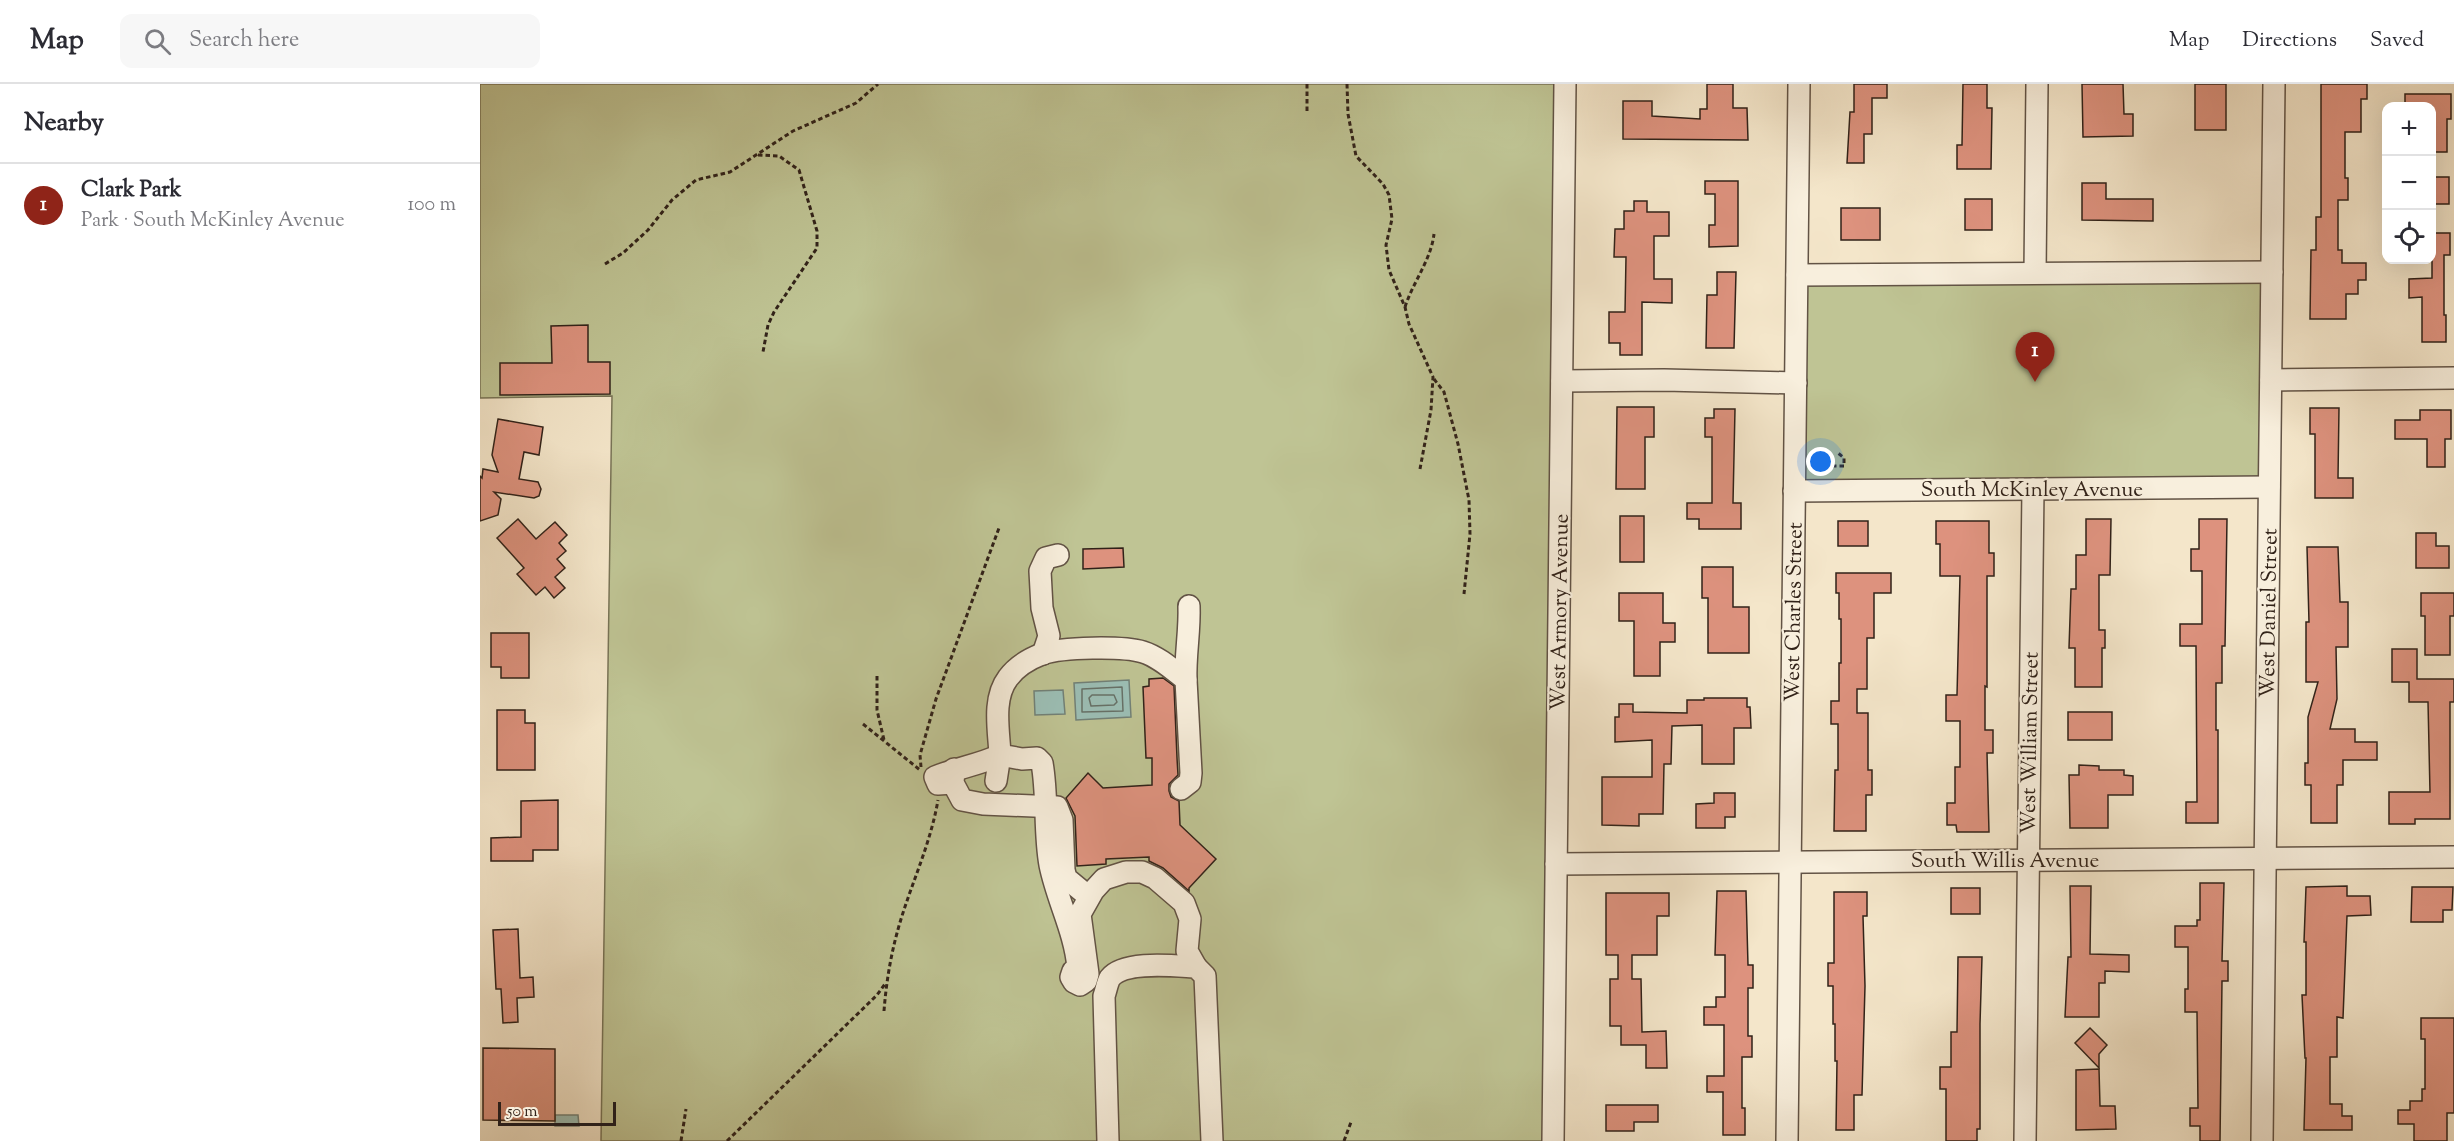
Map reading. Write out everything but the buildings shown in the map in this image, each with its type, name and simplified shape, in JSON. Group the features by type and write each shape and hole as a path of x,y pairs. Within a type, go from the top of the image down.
{"street":[{"name":"West Armory Avenue","path":"1553,1141 1565,84"},
{"name":"West Charles Street","path":"1787,1141 1799,84"},
{"path":"2035,273 2037,84"},
{"name":"West Daniel Street","path":"2262,1141 2274,84"},
{"path":"1797,275 2272,272"},
{"path":"2271,380 2454,378"},
{"path":"1562,381 1664,380 1796,383"},
{"name":"South McKinley Avenue","path":"1794,490 2269,488"},
{"name":"West William Street","path":"2025,1141 2033,489"},
{"path":"1043,654 1049,636 1042,608 1040,571 1046,558 1058,555"},
{"path":"1181,789 1190,782 1191,773 1185,661 1190,629 1189,606"},
{"path":"996,781 1000,755 998,702 1007,679 1022,664 1043,654 1060,651 1122,648 1155,657 1186,680"},
{"path":"1089,897 1066,878 1062,820 1057,807 1045,806 982,804 962,800 940,777 1000,755 1022,759 1037,758 1042,763 1045,806 1050,862 1058,896 1083,971 1080,914 1089,897 1104,879 1114,875 1142,872 1155,878 1184,903 1187,909 1190,935 1187,951 1196,967 1205,976 1212,1141"},
{"name":"South Willis Avenue","path":"1556,864 2454,857"},
{"path":"1108,1141 1104,996 1109,979 1120,970 1161,965 1196,967"}],"path":[{"path":"605,264 623,253 648,230 672,200 696,180 730,172 793,130 856,102 878,84"},
{"path":"1307,84 1307,113"},
{"path":"1347,84 1348,114 1356,156 1383,184 1389,195 1392,219 1386,245 1389,270 1432,378 1443,392 1458,444 1469,500 1470,534 1464,594"},
{"path":"756,155 779,156 799,170 817,231 817,248 774,312 768,324 763,352"},
{"path":"1405,307 1412,287 1430,254 1434,234"},
{"path":"1420,469 1431,410 1432,378"},
{"path":"1817,466 1844,466 1844,458 1838,453"},
{"path":"884,1011 886,982 897,933 929,840 938,802 940,777 920,755 936,699 999,528"},
{"path":"877,676 877,710 884,740"},
{"path":"863,724 940,777"},
{"path":"727,1141 877,995 886,982"},
{"path":"681,1141 686,1109"},
{"path":"1344,1141 1351,1122"}],"green space":[{"path":"480,84 1556,84 1545,1141 601,1141 612,396 480,398"},
{"path":"2264,282 2264,481 1803,483 1807,283"}],"water":[{"path":"1129,680 1131,717 1076,720 1074,683"},
{"path":"1063,690 1065,714 1035,715 1034,691"},
{"path":"555,1115 578,1115 579,1126 555,1126"}],"place":[{"name":"Clark Park","path":"2035,382"}]}
